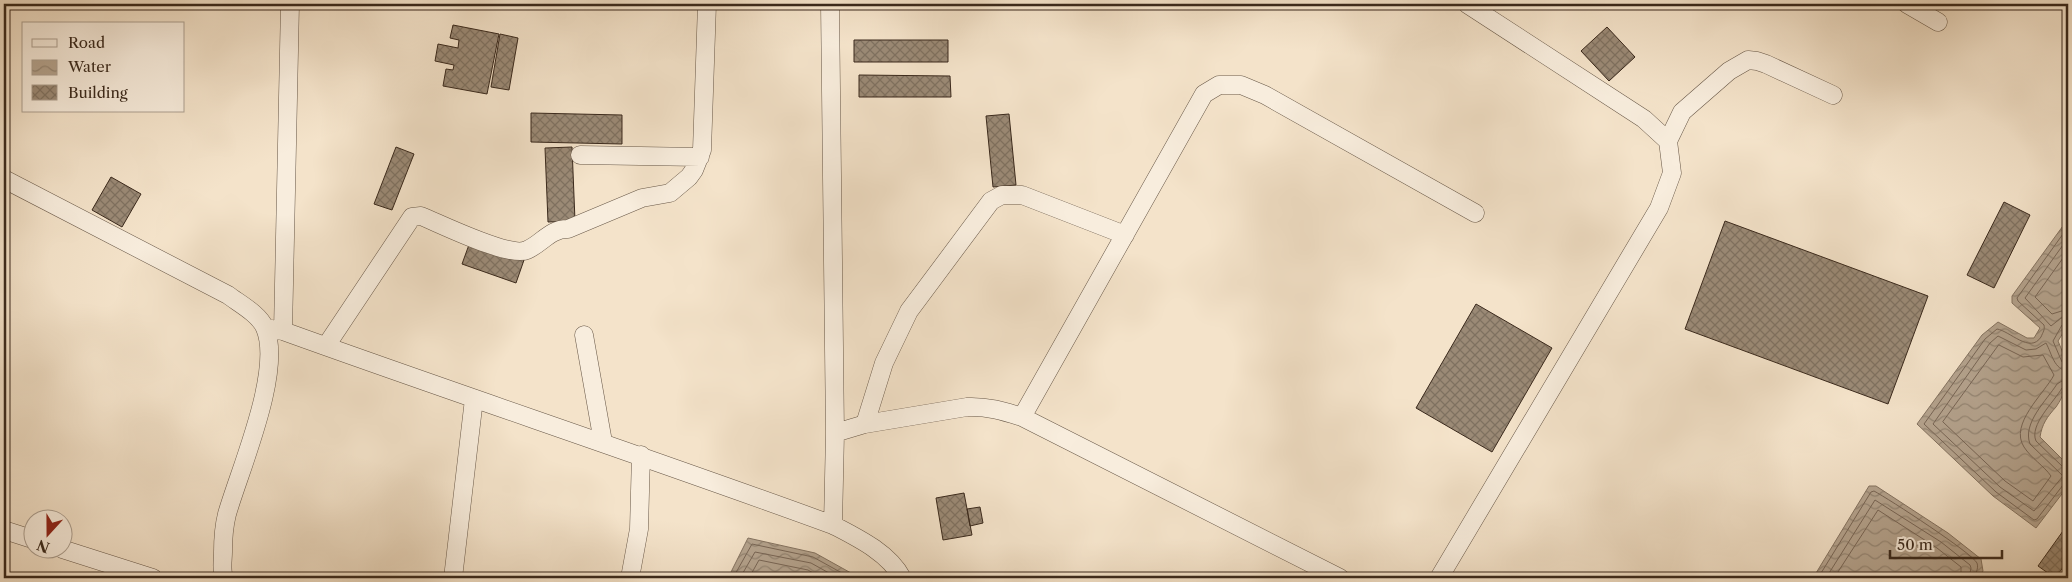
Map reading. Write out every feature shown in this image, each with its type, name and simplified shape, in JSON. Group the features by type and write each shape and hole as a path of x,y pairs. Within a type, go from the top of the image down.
{"street":[{"path":"283,331 290,4"},
{"path":"326,346 412,217 421,216 499,248 517,252 528,250 559,229 568,229 642,198 670,193 689,178 702,150 707,4"},
{"path":"830,4 835,433 833,525"},
{"path":"1467,4 1570,72 1625,104 1644,118 1668,141"},
{"path":"1907,4 1938,22"},
{"path":"1439,578 1659,208 1672,173 1668,141 1682,112 1729,71 1748,60 1766,64 1833,95"},
{"path":"1022,417 1204,94 1219,85 1241,86 1265,95 1475,213"},
{"path":"580,155 700,157"},
{"path":"4,179 228,295 259,319 265,328 268,343 268,371 257,421 226,516 223,538 224,578"},
{"path":"865,424 884,363 909,311 991,201 1002,195 1022,195 1125,235"},
{"path":"265,328 283,331 474,399 641,455 833,525 857,537 879,552 899,572 902,578"},
{"path":"584,336 603,442"},
{"path":"453,578 474,399"},
{"path":"835,433 865,424 967,407 982,406 1022,417 1340,578"},
{"path":"630,578 639,529 641,455"},
{"path":"4,530 22,536"},
{"path":"72,552 153,578"}],"water":[{"path":"2068,219 2068,325 2058,341 2065,359 2067,383 2061,399 2044,424 2040,437 2068,465 2068,486 2036,528 1993,496 1917,424 1982,335 1998,322 2027,338 2034,338 2040,328 2012,303 2012,296"},
{"path":"1869,486 1876,486 1948,533 1981,559 1983,571 1979,578 1813,578"},
{"path":"748,538 815,553 860,578 728,578"}],"building":[{"path":"453,25 499,34 487,94 443,86 446,69 453,70 454,65 435,61 438,44 458,48 459,40 450,38"},
{"path":"1607,27 1635,57 1609,81 1581,51"},
{"path":"500,34 518,38 509,90 491,87"},
{"path":"854,40 948,40 948,62 854,62"},
{"path":"859,75 950,76 951,97 859,97"},
{"path":"531,113 622,115 622,144 531,142"},
{"path":"1009,114 1016,185 993,187 986,116"},
{"path":"396,147 414,154 392,210 374,204"},
{"path":"572,147 575,221 548,222 545,148"},
{"path":"111,177 141,194 122,227 92,210"},
{"path":"2004,202 2030,215 1994,288 1967,275"},
{"path":"1725,221 1928,296 1888,404 1685,329"},
{"path":"470,242 524,260 516,283 462,264"},
{"path":"1476,304 1552,348 1492,452 1416,408"},
{"path":"964,493 972,535 943,540 936,498"},
{"path":"980,507 983,523 970,526 967,509"},
{"path":"2068,524 2068,561 2055,578 2038,566"}]}
